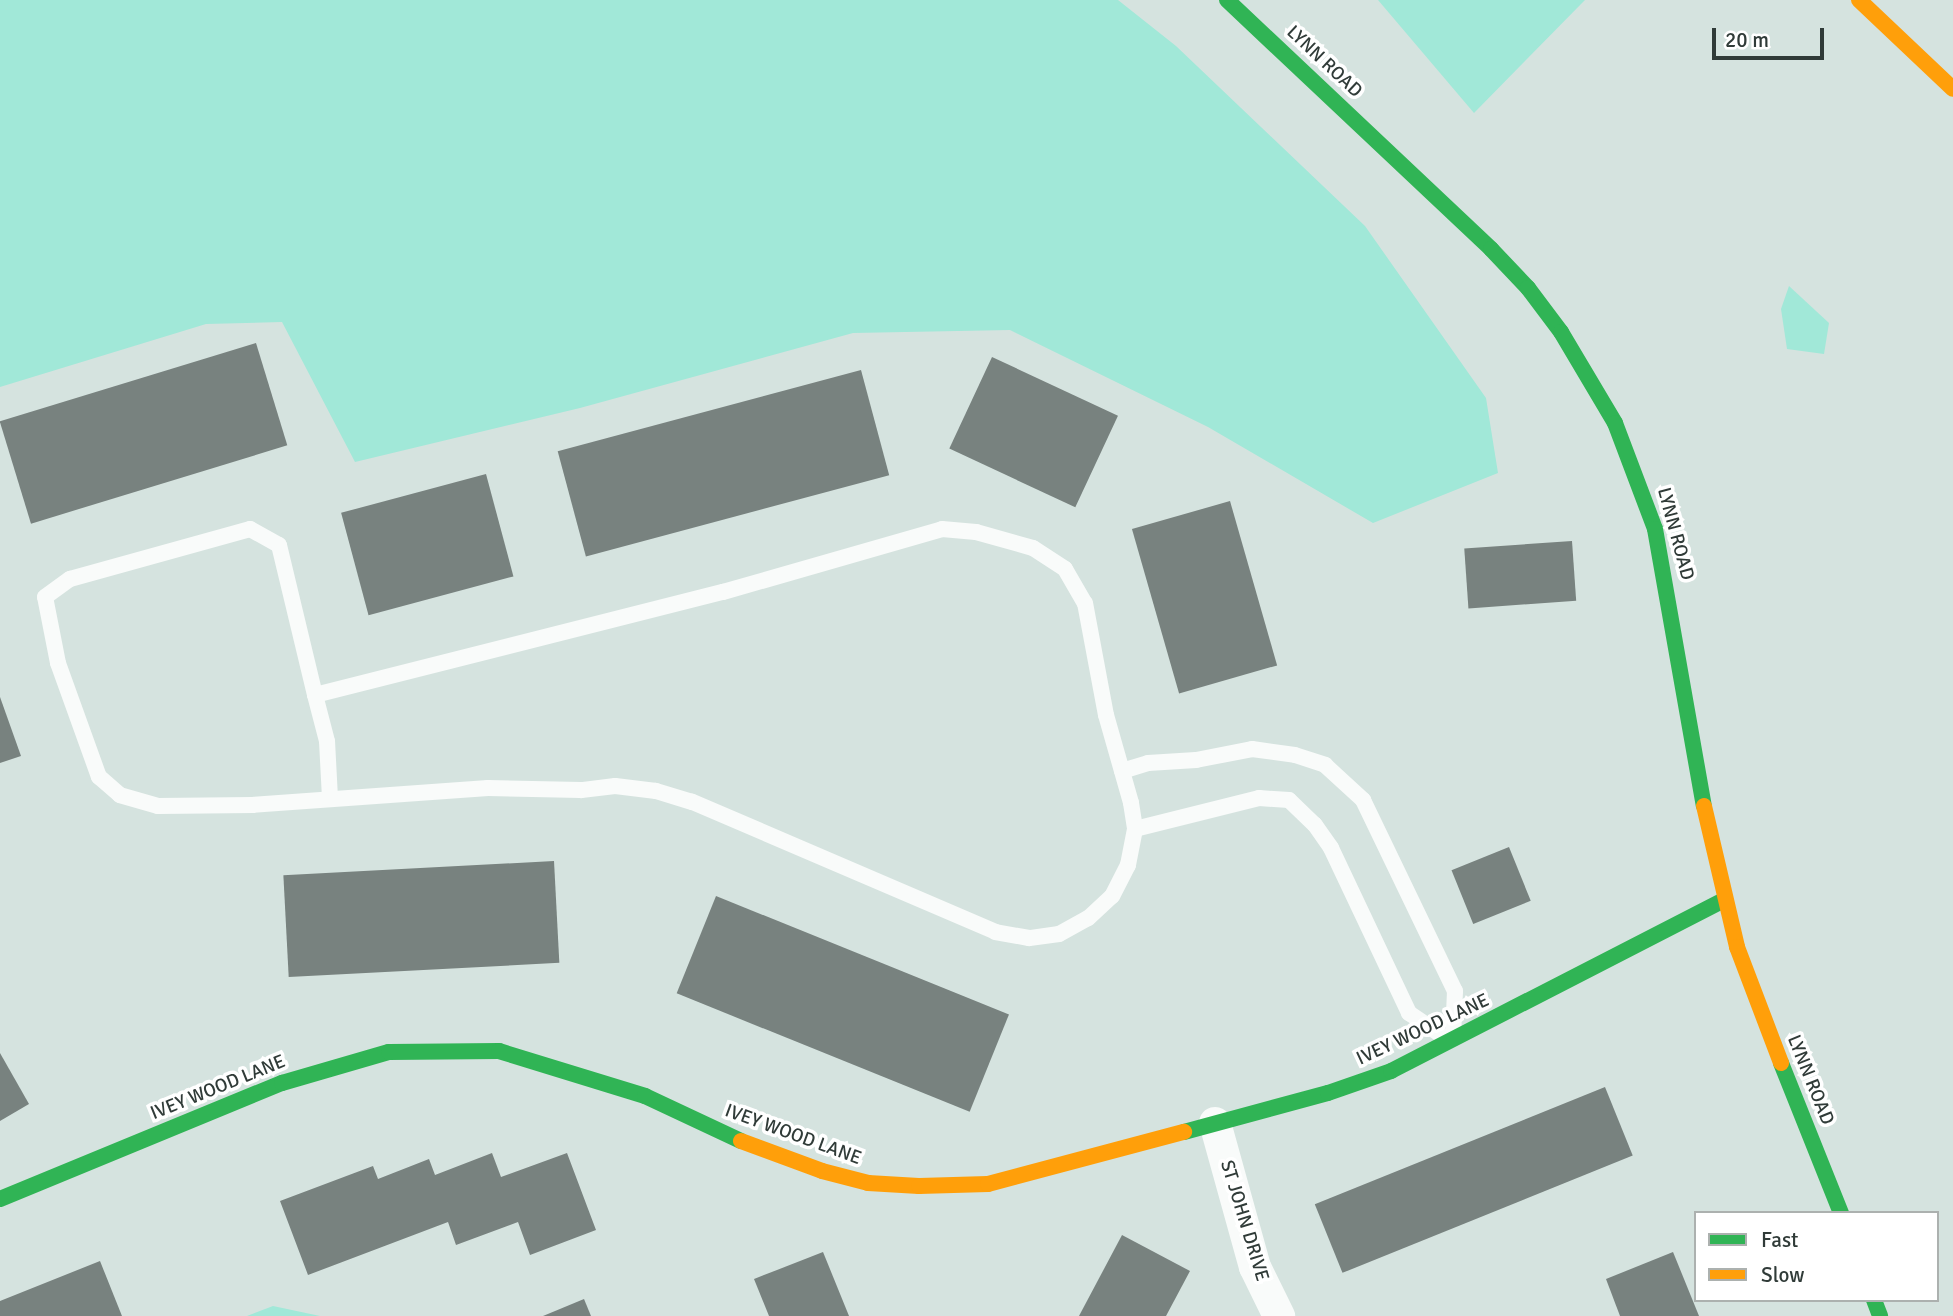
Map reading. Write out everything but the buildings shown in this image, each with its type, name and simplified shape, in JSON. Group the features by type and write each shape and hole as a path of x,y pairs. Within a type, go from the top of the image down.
{"main road":[{"name":"LYNN ROAD","path":"1227,0 1491,249 1528,288 1561,332 1609,412 1656,529 1724,900 1752,993 1840,1211"},
{"path":"1859,0 1953,89"},
{"name":"IVEY WOOD LANE","path":"0,1199 282,1083 389,1052 499,1051 645,1096 723,1134 822,1171 867,1183 919,1186 988,1184 1328,1093 1391,1071 1724,900"}],"street":[{"name":"ST JOHN DRIVE","path":"1215,1123 1255,1267 1279,1316"}],"lane":[{"path":"315,695 723,592 943,529 976,531 1033,548 1065,569 1086,603 1106,715 1135,829 1128,865 1112,896 1088,918 1059,934 1029,938 996,932 692,802 656,791 615,786 581,790 488,788 253,805 158,806 120,795 99,776 58,663 45,597 69,579 250,528 279,545 315,695 327,741 330,799"},
{"path":"1122,771 1148,763 1196,760 1252,749 1295,755 1325,765 1363,800 1455,991 1452,1042"},
{"path":"1135,829 1259,798 1289,800 1315,825 1331,848 1409,1013 1452,1042"}],"green space":[{"path":"0,0 1118,0 1176,46 1365,226 1486,398 1498,473 1373,523 1208,427 1010,330 853,333 580,408 355,462 282,322 206,324 0,387"},
{"path":"1378,0 1585,0 1474,113"},
{"path":"1789,286 1829,323 1824,354 1787,349 1781,309"},
{"path":"273,1306 320,1316 247,1316"}],"traffic: fast":[{"path":"1227,0 1491,249 1528,288 1561,332 1615,423 1655,529 1704,806"},
{"path":"1184,1132 1328,1093 1391,1071 1724,900"},
{"path":"0,1199 282,1083 389,1052 499,1051 645,1096 741,1141"},
{"path":"1781,1063 1840,1211"},
{"path":"1875,1302 1880,1316"}],"traffic: slow":[{"path":"1859,0 1953,89"},
{"path":"1704,806 1737,947 1781,1063"},
{"path":"741,1141 822,1171 868,1183 919,1186 988,1184 1184,1132"}]}
